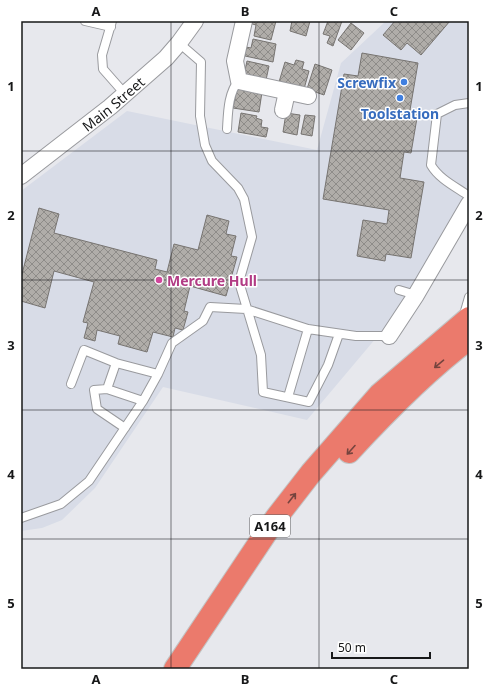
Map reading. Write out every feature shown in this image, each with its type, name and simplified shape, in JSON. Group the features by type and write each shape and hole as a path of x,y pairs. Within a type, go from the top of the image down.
{"highway":[{"name":"A164","path":"175,669 276,518 311,473 380,394 467,327"},
{"name":"A164","path":"190,669 244,588 286,529 333,470 378,421 424,377 467,327"}],"street":[{"name":"Main Street","path":"21,176 125,94 166,58 195,21"},
{"path":"244,21 235,61 239,80 308,96"},
{"path":"283,110 287,92"},
{"path":"389,336 416,295 469,204"}],"lane":[{"path":"85,21 112,24 102,55 104,69 125,94"},
{"path":"179,42 201,62 200,116 208,154 212,162 238,188 244,199 252,237 239,282 261,355 263,392 309,402 328,365 340,334"},
{"path":"227,129 228,111 232,92 234,85 239,80"},
{"path":"469,103 455,105 437,114 431,165 434,170 469,196"},
{"path":"399,290 416,295"},
{"path":"467,327 469,297"},
{"path":"21,518 61,504 89,481 143,401 158,374 172,343 203,321 210,307 246,309 308,329 356,336 389,336"},
{"path":"288,397 308,329"},
{"path":"72,384 84,350 116,363 158,374"},
{"path":"108,389 116,363"},
{"path":"125,428 97,409 94,390 108,389 143,401"}],"shaded area":[{"path":"386,21 469,21 469,198 387,325 307,420 163,387 95,488 62,520 42,528 21,531 21,191 127,111 317,150 341,63"}],"building":[{"path":"249,21 276,21 271,40 254,36 256,25 249,23"},
{"path":"292,21 310,21 306,36 290,31"},
{"path":"328,21 342,21 333,46 327,43 330,36 323,34"},
{"path":"395,21 450,21 421,55 407,43 401,50 383,35"},
{"path":"351,23 364,33 351,50 338,40"},
{"path":"253,39 276,44 273,62 245,56 246,47 251,48"},
{"path":"362,53 418,63 410,110 418,112 411,153 404,152 400,178 424,182 411,258 386,254 385,261 357,256 363,220 387,224 389,210 323,199 344,74 358,76"},
{"path":"296,60 304,62 302,69 309,71 304,89 279,82 285,62 294,65"},
{"path":"247,61 269,66 266,80 244,75"},
{"path":"315,64 332,70 324,95 307,89"},
{"path":"237,88 262,92 259,112 233,108"},
{"path":"241,113 257,116 256,118 262,120 261,127 268,128 266,137 238,132"},
{"path":"286,113 300,115 297,135 283,132"},
{"path":"305,115 315,116 312,136 301,134"},
{"name":"Mercure Hull","path":"39,208 59,214 54,233 157,260 155,269 167,272 174,244 198,250 207,215 229,221 226,234 236,236 231,256 237,257 226,296 190,286 184,311 188,312 183,330 175,328 173,337 153,332 147,352 118,344 120,336 97,330 95,341 84,338 88,323 83,322 94,282 54,271 45,308 21,301 21,278"}],"place":[{"name":"Screwfix","path":"404,82"},
{"name":"Toolstation","path":"400,98"},
{"name":"Mercure Hull","path":"159,280"}]}
